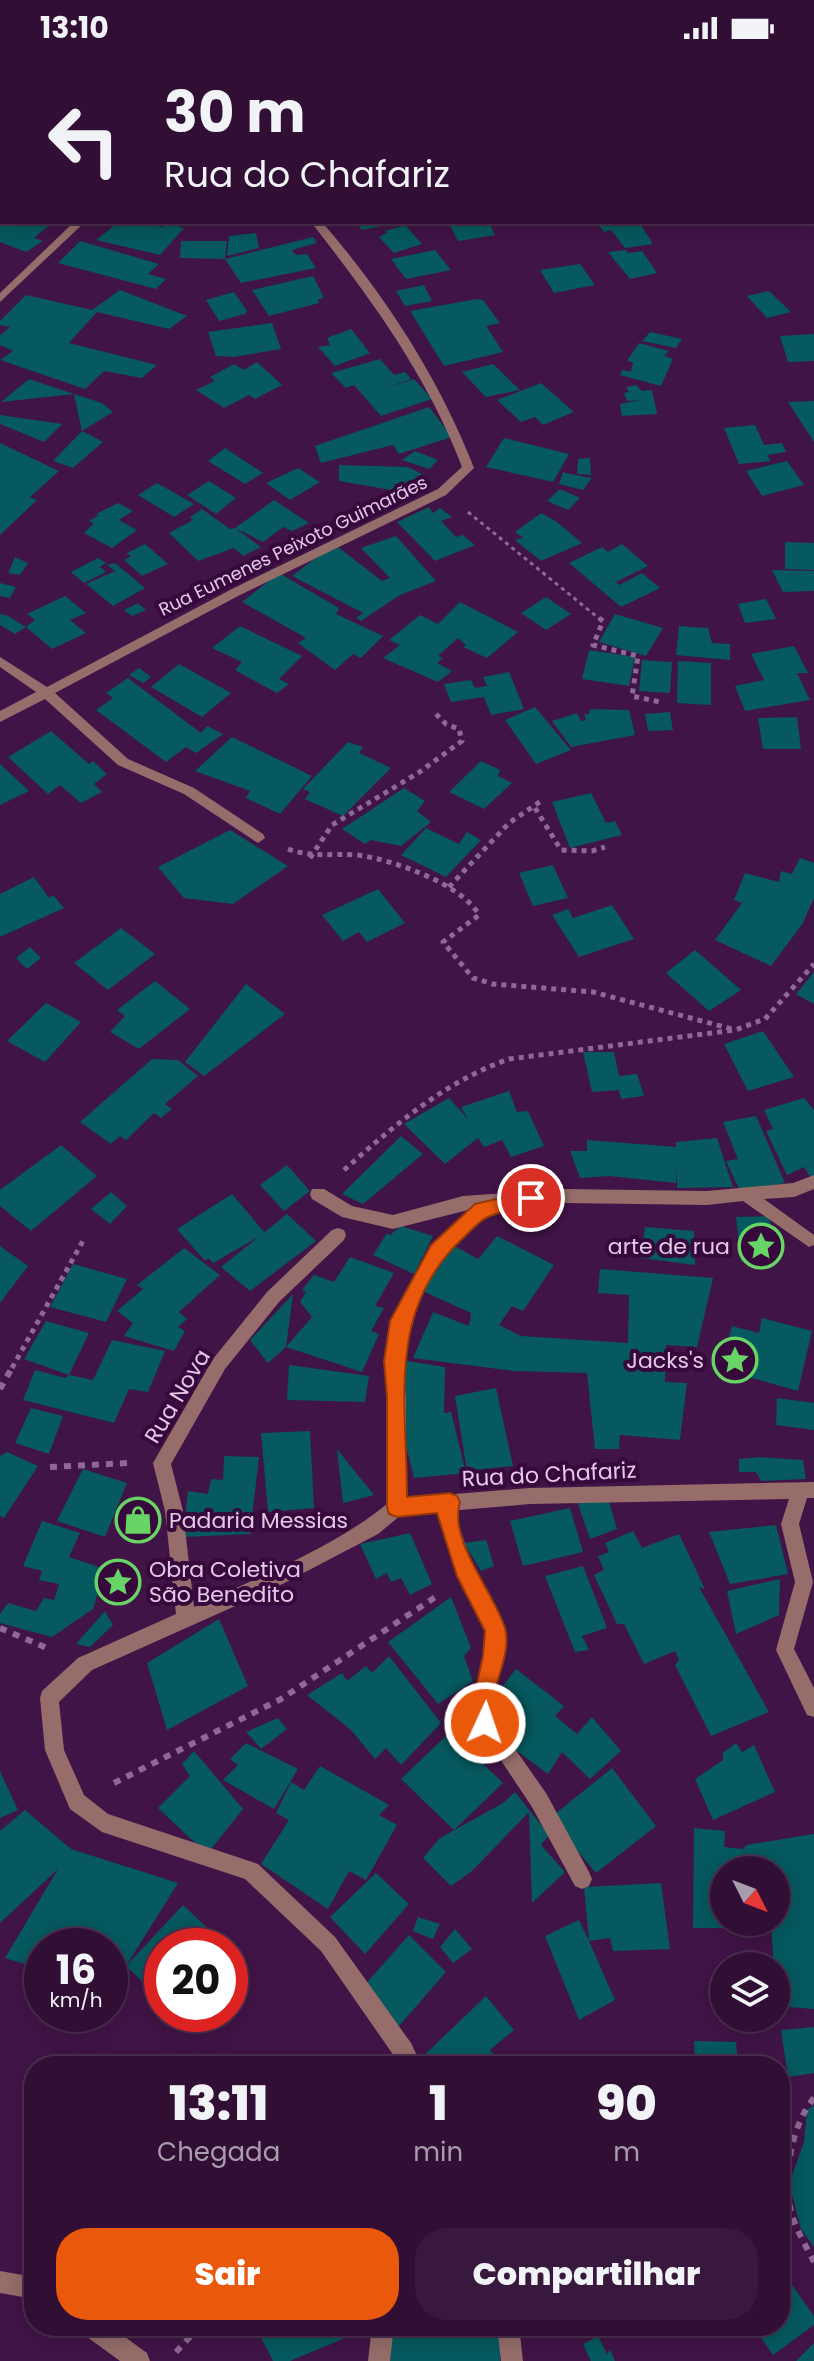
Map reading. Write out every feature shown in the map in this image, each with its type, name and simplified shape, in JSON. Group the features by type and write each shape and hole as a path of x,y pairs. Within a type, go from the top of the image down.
{"street":[{"path":"0,299 78,224"},
{"name":"Rua Eumenes Peixoto Guimarães","path":"0,717 236,592 442,492 468,468 456,431 376,302 318,224"},
{"path":"0,661 47,693 123,762 189,791 258,838"},
{"path":"318,1194 348,1212 393,1222 463,1203 531,1198 746,1195 794,1190 814,1182"},
{"path":"746,1195 812,1241"},
{"path":"403,2056 328,1944 251,1871 102,1822 77,1802 55,1750 49,1698 85,1664 186,1620 372,1528 397,1507 397,1397 393,1361 400,1321 438,1250 455,1233 482,1210 531,1198"},
{"name":"Rua Nova","path":"186,1620 174,1511 162,1463 219,1364 273,1297 338,1235"},
{"path":"807,1490 790,1524 804,1582 785,1650 814,1708"},
{"name":"Rua do Chafariz","path":"397,1507 530,1496 807,1490"},
{"path":"450,1502 446,1514 467,1576 495,1630 494,1656 482,1706 485,1723 539,1800 582,1879"},
{"path":"0,2282 24,2286"},
{"path":"105,2336 139,2361"},
{"path":"379,2361 382,2336"},
{"path":"509,2336 512,2361"}],"path":[{"path":"442,492 525,555 603,621 593,645 638,656 632,696 660,702"},
{"path":"433,711 446,724 459,729 462,741 418,773 332,825 309,859 356,855 449,888 478,907 479,915 443,942 473,978 493,984 593,992 735,1030"},
{"path":"449,888 509,823 544,799"},
{"path":"535,808 561,850 592,851 605,847"},
{"path":"318,1194 432,1095 482,1067 509,1059 735,1030 765,1019 814,964"},
{"path":"0,1389 84,1239"},
{"path":"50,1467 162,1463"},
{"path":"77,1802 231,1729 343,1664 467,1576"},
{"path":"0,1628 85,1664"},
{"path":"790,2168 801,2113 814,2098"},
{"path":"790,2205 814,2262"},
{"path":"167,2361 191,2336"}],"building":[{"path":"0,224 51,224 34,238 43,241 26,252 0,242"},
{"path":"116,224 163,227 170,224 184,228 160,255 96,240"},
{"path":"357,224 391,224 362,230"},
{"path":"449,224 490,224 495,235 458,241"},
{"path":"598,224 640,224 653,244 625,248 611,230 604,232"},
{"path":"405,225 422,244 394,253 379,237 387,233 385,231"},
{"path":"256,233 259,248 227,256 229,236"},
{"path":"313,237 317,243 292,250 296,255 307,254 316,268 241,283 225,259"},
{"path":"80,241 159,264 148,274 166,279 156,289 58,263"},
{"path":"181,241 227,241 225,259 180,258"},
{"path":"435,250 451,270 406,279 391,259"},
{"path":"626,250 628,253 642,251 657,273 630,279 608,252"},
{"path":"580,264 595,285 554,293 540,270"},
{"path":"313,276 324,298 318,299 319,303 269,316 252,290"},
{"path":"424,285 432,301 405,306 396,291"},
{"path":"120,290 187,316 169,329 97,312 69,343 157,365 142,378 104,371 85,389 0,360 13,351 0,345 0,335 10,327 0,325 0,321 26,295 92,310"},
{"path":"769,291 791,312 767,318 747,296"},
{"path":"234,292 247,311 219,321 206,300"},
{"path":"483,300 500,323 486,326 503,352 444,366 410,311"},
{"path":"272,323 281,349 234,357 216,356 208,332"},
{"path":"351,329 370,353 335,366 318,347 330,345 327,338"},
{"path":"650,332 682,339 676,348 642,341"},
{"path":"814,334 814,361 788,362 780,336"},
{"path":"639,343 669,351 664,356 673,359 661,386 620,375 622,370 631,372 633,362 627,361"},
{"path":"380,359 394,375 405,372 411,379 383,389 414,379 432,399 381,416 354,385 346,388 331,373"},
{"path":"257,362 282,385 255,399 249,395 224,408 196,390 215,381 210,377 234,364 244,370"},
{"path":"493,364 520,390 486,397 462,372"},
{"path":"29,379 74,394 1,402"},
{"path":"541,383 574,412 543,425 535,417 521,422 497,400"},
{"path":"636,385 642,391 652,390 657,414 622,416 620,404 640,400 627,401 624,393 629,392 626,387"},
{"path":"74,394 102,403 113,412 82,431"},
{"path":"814,401 814,442 788,402"},
{"path":"429,407 452,437 399,454 393,445 321,463 315,446"},
{"path":"0,415 62,424 44,442 0,424"},
{"path":"755,425 764,445 782,443 786,452 767,455 771,461 739,464 724,428"},
{"path":"82,431 103,442 73,468 53,461"},
{"path":"504,438 569,454 553,482 486,467"},
{"path":"0,443 59,471 30,497 37,500 0,535"},
{"path":"225,448 263,473 245,484 208,461"},
{"path":"415,451 438,460 429,469 402,460"},
{"path":"590,458 591,475 577,474 578,459"},
{"path":"787,461 804,485 762,496 746,471"},
{"path":"339,465 408,467 422,474 403,487 391,490 339,481"},
{"path":"298,468 320,482 290,500 266,483"},
{"path":"563,472 592,478 583,490 559,484"},
{"path":"209,481 236,498 216,514 187,495"},
{"path":"157,483 194,504 174,517 138,495"},
{"path":"560,489 580,498 568,510 547,501"},
{"path":"274,500 309,523 292,531 283,527 263,542 235,528"},
{"path":"118,503 133,511 119,520 137,530 112,548 84,533 94,523 89,521 99,515 96,514"},
{"path":"429,507 433,513 440,508 452,517 441,521 456,537 463,535 475,545 435,561 397,522"},
{"path":"202,509 261,547 243,556 234,548 198,561 169,533 193,520 190,517"},
{"path":"541,513 582,543 541,561 515,540 523,538 515,532"},
{"path":"396,536 436,581 400,595 361,621 356,618 363,613 292,576 334,544 382,581 390,578 361,548"},
{"path":"785,542 814,543 814,570 785,569"},
{"path":"145,544 168,564 142,576 124,560 131,556 127,553"},
{"path":"622,544 648,566 616,582 619,585 642,573 660,588 621,607 569,563 602,547 608,552"},
{"path":"15,557 28,563 20,575 8,573"},
{"path":"98,558 106,563 100,567 106,572 84,583 71,572"},
{"path":"115,563 145,588 113,606 86,584 115,571 107,565"},
{"path":"772,570 814,571 814,591 783,592"},
{"path":"279,573 339,608 336,614 383,636 361,658 353,654 335,670 298,643 306,638 242,602"},
{"path":"0,583 16,587 10,598 0,596"},
{"path":"65,596 86,613 70,620 86,633 52,649 26,627 35,620 27,614"},
{"path":"546,597 571,614 546,630 521,613"},
{"path":"766,599 776,619 745,623 738,604"},
{"path":"460,602 518,632 487,658 463,647 466,645 458,638 438,656 443,658 437,663 452,671 438,682 383,658 400,645 389,640 420,615 438,624"},
{"path":"138,603 146,610 132,616 124,610"},
{"path":"0,614 26,627 15,634 0,625"},
{"path":"615,614 663,628 646,656 599,642"},
{"path":"240,626 302,656 279,679 289,684 277,693 235,670 242,662 212,648"},
{"path":"679,626 708,628 712,643 730,644 730,660 676,655"},
{"path":"794,646 808,673 797,673 810,700 745,711 735,686 764,680 751,654"},
{"path":"589,650 635,657 629,686 582,679"},
{"path":"642,660 672,662 670,693 639,691"},
{"path":"678,661 711,663 711,705 677,703"},
{"path":"179,664 231,693 202,717 151,687"},
{"path":"139,668 151,677 143,683 129,675"},
{"path":"509,672 524,709 491,715 484,697 451,702 444,684 471,680 475,688 487,686 483,677"},
{"path":"128,678 201,733 207,726 223,734 196,753 186,747 166,762 96,710 113,698 106,693"},
{"path":"535,707 571,750 536,764 505,720"},
{"path":"590,709 629,710 635,735 571,747 552,721 577,713 581,721 586,720 584,714 589,714"},
{"path":"670,712 673,730 648,731 645,714"},
{"path":"797,717 801,749 763,749 758,718"},
{"path":"51,731 89,764 93,761 107,774 94,784 102,792 81,803 60,785 48,794 8,757"},
{"path":"232,737 312,776 280,814 246,798 250,791 195,771"},
{"path":"348,742 363,747 359,753 391,768 343,816 305,799 310,792 303,789"},
{"path":"481,761 500,770 498,776 512,783 484,809 449,792"},
{"path":"0,764 29,791 0,805"},
{"path":"404,788 425,801 417,811 431,822 401,846 371,840 365,844 342,829"},
{"path":"591,793 606,823 615,821 622,835 570,848 552,802"},
{"path":"426,828 459,844 467,832 481,840 446,877 401,855"},
{"path":"230,830 288,866 233,904 184,898 158,867"},
{"path":"800,858 814,863 814,898 803,923 771,966 715,940 742,903 734,900 745,873 779,882 781,871 792,874"},
{"path":"553,865 568,898 533,906 519,873"},
{"path":"34,877 49,898 53,895 64,908 0,937 0,894"},
{"path":"378,889 405,923 367,942 359,932 343,941 322,915"},
{"path":"612,905 634,939 579,957 552,915 568,909 573,918"},
{"path":"121,928 155,954 108,990 74,963"},
{"path":"30,947 41,958 27,969 16,958"},
{"path":"695,950 741,990 709,1011 666,973"},
{"path":"814,972 814,1004 796,994"},
{"path":"155,981 190,1009 139,1049 110,1032 125,1016 117,1010"},
{"path":"246,984 285,1014 204,1076 185,1062"},
{"path":"46,1003 81,1022 45,1062 7,1041"},
{"path":"763,1031 794,1077 748,1091 724,1044"},
{"path":"583,1052 614,1052 619,1076 637,1074 644,1096 621,1099 619,1090 592,1092"},
{"path":"152,1059 178,1060 198,1076 165,1104 172,1109 161,1118 154,1113 126,1140 120,1136 111,1144 80,1122"},
{"path":"509,1091 517,1112 528,1111 544,1146 511,1157 502,1140 484,1147 478,1138 445,1164 404,1124 449,1098 468,1119 461,1107"},
{"path":"804,1098 814,1110 814,1183 804,1167 787,1175 766,1131 773,1129 764,1110"},
{"path":"756,1116 785,1183 740,1191 726,1161 738,1159 723,1122"},
{"path":"401,1136 423,1154 363,1204 342,1194"},
{"path":"717,1138 733,1187 677,1188 677,1170 676,1183 609,1176 580,1178 570,1151 587,1151 587,1140 676,1147 676,1142"},
{"path":"61,1145 97,1176 31,1231 0,1206 0,1190"},
{"path":"287,1165 310,1191 284,1211 260,1185"},
{"path":"111,1192 127,1206 110,1224 91,1209"},
{"path":"232,1194 265,1233 213,1263 208,1258 205,1261 177,1229"},
{"path":"287,1214 316,1241 250,1291 221,1267"},
{"path":"769,1216 776,1260 741,1262 736,1217"},
{"path":"401,1226 433,1236 414,1274 373,1255 387,1233 390,1235"},
{"path":"645,1227 694,1231 695,1265 641,1258"},
{"path":"497,1236 554,1265 523,1311 512,1306 499,1325 521,1336 628,1343 629,1295 598,1293 600,1269 713,1278 697,1347 666,1345 665,1382 687,1383 680,1440 620,1435 619,1449 595,1449 587,1373 514,1371 413,1358 433,1312 469,1326 471,1313 418,1289 453,1245 478,1259"},
{"path":"0,1246 28,1266 0,1303"},
{"path":"184,1248 220,1275 179,1312 187,1319 178,1327 185,1331 174,1351 124,1336 133,1323 117,1311 143,1289 137,1285"},
{"path":"350,1257 394,1273 375,1306 384,1308 371,1331 379,1334 362,1372 286,1347 312,1317 300,1302 306,1292 302,1290 314,1275 334,1282"},
{"path":"73,1264 127,1279 106,1322 50,1307"},
{"path":"293,1294 286,1347 268,1363 250,1340"},
{"path":"762,1318 812,1331 798,1391 720,1369 732,1326 759,1333"},
{"path":"46,1321 89,1333 69,1375 24,1359"},
{"path":"112,1340 165,1351 148,1392 129,1389 114,1423 23,1400 35,1370 65,1378 69,1375 93,1380"},
{"path":"401,1360 445,1367 444,1413 451,1412 466,1473 414,1478 399,1417"},
{"path":"289,1365 369,1376 365,1402 287,1400"},
{"path":"496,1388 513,1466 467,1471 455,1396"},
{"path":"777,1398 814,1403 814,1430 776,1425"},
{"path":"31,1408 63,1416 49,1454 15,1443"},
{"path":"310,1431 314,1508 268,1512 261,1433"},
{"path":"337,1449 374,1495 343,1503"},
{"path":"7,1452 38,1466 4,1518 0,1516 0,1456"},
{"path":"224,1456 259,1457 250,1534 183,1537 188,1491 208,1494 211,1479 223,1480"},
{"path":"739,1459 803,1460 806,1479 761,1481 756,1472 739,1472"},
{"path":"83,1469 127,1483 105,1537 57,1521"},
{"path":"607,1495 617,1529 590,1539 577,1501"},
{"path":"570,1508 583,1552 523,1566 510,1521"},
{"path":"42,1521 80,1533 69,1557 105,1569 93,1609 52,1637 0,1623 0,1614 8,1603 36,1611 44,1598 54,1600 59,1584 39,1580 42,1571 23,1566"},
{"path":"776,1525 788,1574 730,1584 709,1532"},
{"path":"633,1531 642,1548 679,1534 705,1589 699,1587 769,1712 711,1736 675,1665 679,1660 675,1651 644,1664 624,1624 617,1624 594,1575 604,1570 598,1556 609,1552 605,1543"},
{"path":"410,1533 432,1584 410,1595 401,1578 391,1582 387,1573 376,1579 360,1544"},
{"path":"486,1540 494,1566 481,1571 464,1543"},
{"path":"583,1566 607,1628 582,1636 589,1650 575,1652 545,1576"},
{"path":"780,1579 779,1615 736,1634 727,1591"},
{"path":"451,1597 471,1648 464,1656 473,1681 438,1704 388,1642"},
{"path":"105,1611 113,1625 90,1647 76,1644"},
{"path":"219,1619 248,1686 167,1730 147,1663"},
{"path":"389,1656 441,1723 401,1765 386,1748 375,1759 351,1730 307,1695 342,1673 347,1681 366,1666 372,1673"},
{"path":"516,1669 564,1706 555,1716 577,1734 592,1717 621,1751 590,1779 562,1752 548,1774 509,1745 518,1736 485,1709"},
{"path":"278,1718 287,1729 261,1749 246,1732"},
{"path":"450,1732 503,1783 454,1830 401,1779"},
{"path":"246,1743 298,1769 274,1809 223,1780 238,1765 230,1759"},
{"path":"736,1743 742,1752 754,1745 775,1792 713,1820 695,1779 723,1760 723,1753"},
{"path":"194,1751 243,1809 207,1854 158,1808 190,1776 182,1764"},
{"path":"320,1766 389,1805 379,1815 397,1825 366,1880 349,1871 328,1909 261,1864 289,1820 276,1813 291,1782 304,1790"},
{"path":"612,1768 656,1826 596,1873 550,1818"},
{"path":"0,1771 18,1810 0,1818"},
{"path":"515,1792 549,1835 541,1845 565,1872 532,1903 529,1812 472,1871 451,1886 423,1858 440,1838 503,1803"},
{"path":"25,1810 71,1849 178,1883 150,1928 144,1928 144,1938 128,1963 128,1928 24,1928 24,1964 5,1958 58,1869 0,1923 0,1831"},
{"path":"694,1828 725,1831 724,1847 743,1849 746,1845 814,1834 814,2009 790,2007 790,1952 773,1952 772,1936 790,1936 790,1856 710,1856 710,1928 693,1928"},
{"path":"376,1873 409,1904 365,1954 330,1917"},
{"path":"661,1883 670,1949 613,1951 610,1938 589,1941 584,1887"},
{"path":"183,1905 207,1928 162,1928"},
{"path":"418,1917 440,1924 433,1939 413,1931"},
{"path":"579,1920 615,2000 579,2020 545,1936"},
{"path":"455,1929 472,1949 453,1963 440,1947"},
{"path":"409,1935 446,1972 399,2026 362,1988"},
{"path":"144,1947 144,1983 128,1968 128,1964"},
{"path":"486,1996 514,2030 490,2050 495,2056 423,2056"},
{"path":"814,2027 814,2073 790,2077 790,2056 785,2056 781,2032"},
{"path":"694,2041 736,2042 737,2056 695,2056"},
{"path":"814,2105 814,2247 801,2229 790,2188 804,2142 807,2110"},
{"path":"790,2282 814,2316 814,2325 773,2355 760,2336 790,2336"},
{"path":"260,2336 342,2336 343,2339 290,2361 273,2361"},
{"path":"387,2336 501,2336 500,2361 383,2361"},
{"path":"598,2336 607,2354 610,2350 615,2361 591,2361 583,2344"},
{"path":"814,2343 814,2361 796,2361"}],"place":[{"name":"arte de rua","path":"761,1246"},
{"name":"Jacks's","path":"735,1360"},
{"name":"Padaria Messias","path":"138,1520"},
{"name":"Obra Coletiva São Benedito","path":"118,1582"}],"route":[{"path":"485,1723 482,1706 494,1656 495,1630 467,1576 446,1514 450,1502 397,1507 397,1397 393,1361 400,1321 438,1250 482,1210 531,1198"}]}
